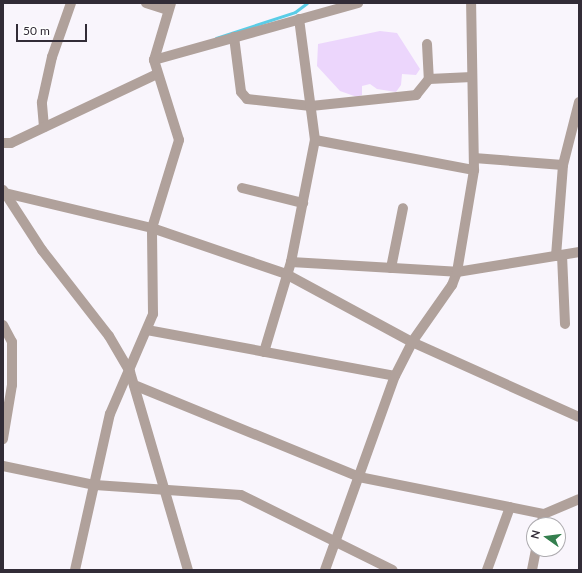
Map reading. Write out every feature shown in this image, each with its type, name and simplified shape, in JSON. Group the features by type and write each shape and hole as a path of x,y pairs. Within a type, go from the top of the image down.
{"street":[{"path":"44,127 42,102 52,57 71,3"},
{"path":"75,570 110,414 130,372 153,314 152,228 179,140 157,74 154,60 170,7 146,3"},
{"path":"154,60 358,3"},
{"path":"325,570 395,376 412,342 452,285 457,272 474,170 471,3"},
{"path":"264,352 286,274 291,262 315,140 299,19"},
{"path":"234,37 243,97 311,106 416,95 429,79 426,44"},
{"path":"3,143 11,143 157,74"},
{"path":"429,79 472,77"},
{"path":"565,324 559,255 563,165 579,102"},
{"path":"315,140 474,170"},
{"path":"474,158 563,165"},
{"path":"242,188 303,203"},
{"path":"4,191 152,228 286,274 412,342 579,417"},
{"path":"4,191 42,250 109,336 130,372 188,570"},
{"path":"390,268 403,208"},
{"path":"291,262 457,272 579,252"},
{"path":"3,325 12,342 3,439"},
{"path":"147,330 395,376"},
{"path":"134,385 359,477 544,514 579,499"},
{"path":"3,466 95,485 240,495 393,570"},
{"path":"487,570 510,507"},
{"path":"532,570 534,557"}],"shaded area":[{"path":"380,31 397,33 420,69 416,75 402,74 401,85 396,92 377,89 370,84 362,86 362,95 357,97 340,91 317,66 318,44"}],"waterway":[{"path":"216,38 295,12 307,3"}]}
